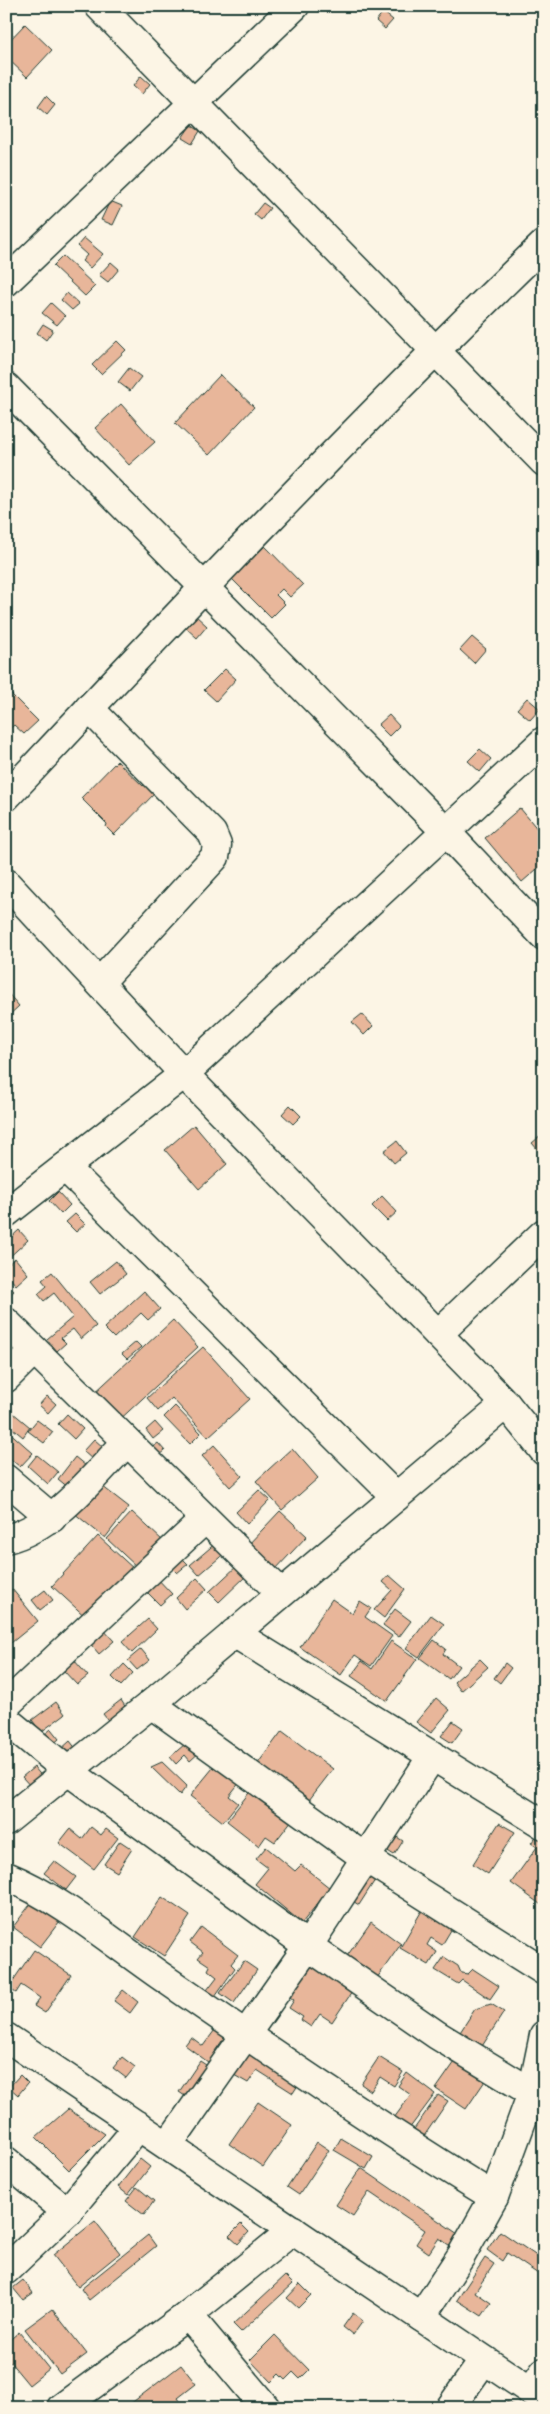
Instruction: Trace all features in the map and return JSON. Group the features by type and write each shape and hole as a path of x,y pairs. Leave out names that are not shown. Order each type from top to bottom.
{"street":[{"path":"99,6 544,462"},
{"path":"6,282 195,103 294,6"},
{"path":"6,797 202,586 435,349 544,244"},
{"path":"6,387 446,832 544,936"},
{"path":"89,708 212,833 217,845 214,857 100,982"},
{"path":"6,1213 184,1074 544,741"},
{"path":"6,883 184,1074 506,1404 544,1451"},
{"path":"65,1167 396,1497"},
{"path":"438,1334 544,1233"},
{"path":"6,1322 281,1594"},
{"path":"6,1378 34,1350"},
{"path":"6,1821 151,1704 506,1404"},
{"path":"6,1539 26,1533 52,1518 127,1442"},
{"path":"6,1479 52,1518"},
{"path":"6,1705 206,1519"},
{"path":"234,1633 544,1825"},
{"path":"151,1704 367,1859 544,1971"},
{"path":"6,1720 68,1771 227,1885 308,1946 437,2035 538,2096"},
{"path":"168,2145 308,1946 367,1859 433,1755"},
{"path":"6,1876 29,1887 83,1922 246,2035 419,2150 494,2197"},
{"path":"421,2317 461,2256 494,2197 538,2096 544,2035"},
{"path":"6,2037 484,2360 539,2388"},
{"path":"6,2270 67,2212 139,2126"},
{"path":"6,2161 67,2212"},
{"path":"61,2408 188,2315 293,2230"},
{"path":"188,2315 266,2408"},
{"path":"450,2408 484,2360"}],"building":[{"path":"383,12 393,20 385,29 376,21"},
{"path":"25,24 52,50 27,77 6,57 6,44"},
{"path":"141,76 150,84 142,94 133,86"},
{"path":"46,96 55,105 47,115 38,107"},
{"path":"191,125 200,131 192,144 182,138"},
{"path":"110,201 122,206 113,225 101,220"},
{"path":"263,203 270,208 261,220 254,214"},
{"path":"84,238 103,254 90,268 82,261 87,255 77,246"},
{"path":"63,256 95,286 85,296 53,266"},
{"path":"111,262 119,269 108,282 99,275"},
{"path":"67,293 79,304 72,310 61,300"},
{"path":"51,303 65,316 57,325 42,313"},
{"path":"43,324 53,330 46,340 37,333"},
{"path":"117,341 126,350 101,374 92,365"},
{"path":"129,368 141,377 130,391 118,382"},
{"path":"220,375 254,407 209,455 175,423"},
{"path":"121,404 155,442 129,465 95,428"},
{"path":"265,546 303,585 290,597 282,589 276,595 285,604 271,618 232,579"},
{"path":"195,615 207,626 197,638 185,627"},
{"path":"472,637 486,649 474,663 460,650"},
{"path":"225,669 236,679 216,701 204,690"},
{"path":"6,689 38,721 24,734 14,725 6,732"},
{"path":"527,698 540,709 530,720 517,709"},
{"path":"389,715 399,726 389,736 378,725"},
{"path":"480,749 491,759 480,772 468,761"},
{"path":"117,761 143,786 149,779 159,789 114,835 106,827 107,824 81,798"},
{"path":"520,808 544,837 544,863 522,882 485,838"},
{"path":"6,991 19,1006 6,1018"},
{"path":"362,1014 373,1026 364,1035 352,1022"},
{"path":"290,1105 301,1116 293,1124 282,1114"},
{"path":"194,1125 227,1164 199,1189 165,1150"},
{"path":"544,1133 544,1157 532,1143"},
{"path":"397,1141 406,1153 394,1163 384,1151"},
{"path":"58,1192 70,1205 61,1214 49,1201"},
{"path":"382,1196 397,1212 387,1221 372,1206"},
{"path":"75,1214 85,1224 76,1232 66,1222"},
{"path":"19,1230 28,1240 6,1260 6,1242"},
{"path":"15,1258 28,1274 16,1285 6,1274 6,1266"},
{"path":"116,1261 126,1274 100,1294 90,1282"},
{"path":"52,1272 96,1326 81,1339 73,1329 61,1338 66,1343 57,1351 47,1339 73,1317 54,1293 44,1301 38,1294 47,1286 42,1280"},
{"path":"6,1283 14,1291 7,1298 6,1297"},
{"path":"144,1291 160,1309 148,1320 141,1313 114,1338 104,1328"},
{"path":"173,1320 198,1347 115,1424 90,1397"},
{"path":"136,1342 141,1347 127,1359 122,1354"},
{"path":"203,1347 250,1399 208,1437 172,1398 158,1411 147,1398"},
{"path":"47,1396 56,1404 48,1413 39,1405"},
{"path":"175,1406 201,1433 190,1444 164,1417"},
{"path":"12,1412 30,1427 23,1437 6,1423"},
{"path":"67,1414 83,1429 74,1439 58,1424"},
{"path":"37,1420 53,1432 44,1443 28,1431"},
{"path":"155,1422 163,1431 153,1439 146,1430"},
{"path":"6,1429 33,1453 20,1467 6,1455"},
{"path":"94,1439 104,1448 93,1460 83,1451"},
{"path":"158,1443 165,1451 155,1459 149,1450"},
{"path":"214,1445 242,1476 230,1487 202,1456"},
{"path":"292,1448 318,1478 282,1510 256,1481"},
{"path":"37,1455 58,1472 48,1484 28,1466"},
{"path":"75,1457 86,1466 69,1488 58,1479"},
{"path":"98,1483 129,1507 105,1538 74,1513"},
{"path":"259,1490 270,1500 247,1524 236,1512"},
{"path":"280,1511 307,1536 274,1571 247,1546"},
{"path":"132,1512 163,1541 138,1568 107,1539"},
{"path":"98,1536 135,1570 89,1620 52,1586"},
{"path":"217,1542 226,1552 199,1575 190,1565"},
{"path":"178,1554 188,1564 177,1573 168,1564"},
{"path":"238,1565 247,1575 219,1602 209,1592"},
{"path":"154,1575 172,1594 160,1605 142,1587"},
{"path":"389,1575 405,1589 384,1618 374,1610 392,1590 383,1582"},
{"path":"197,1578 207,1589 185,1609 176,1598"},
{"path":"12,1589 38,1621 6,1647 6,1593"},
{"path":"45,1590 53,1600 40,1610 32,1600"},
{"path":"332,1599 352,1613 360,1601 371,1608 365,1617 392,1636 371,1666 355,1655 341,1675 300,1647"},
{"path":"395,1609 411,1621 399,1637 383,1625"},
{"path":"431,1615 444,1624 419,1657 406,1648"},
{"path":"148,1619 157,1629 132,1653 122,1642"},
{"path":"102,1628 114,1641 99,1654 88,1641"},
{"path":"434,1640 446,1649 443,1654 459,1666 449,1679 420,1658"},
{"path":"391,1641 417,1659 387,1701 351,1676 362,1661 372,1669"},
{"path":"141,1649 150,1660 137,1670 128,1660"},
{"path":"480,1659 488,1667 461,1691 454,1682"},
{"path":"74,1660 88,1676 77,1685 63,1670"},
{"path":"505,1663 511,1668 500,1683 494,1678"},
{"path":"124,1664 133,1673 121,1686 112,1677"},
{"path":"436,1698 450,1710 431,1733 416,1722"},
{"path":"121,1700 128,1711 111,1724 103,1714"},
{"path":"56,1702 65,1714 41,1732 32,1720"},
{"path":"453,1721 463,1728 452,1743 441,1736"},
{"path":"51,1729 59,1739 52,1745 44,1735"},
{"path":"282,1731 333,1769 306,1804 256,1766"},
{"path":"192,1738 202,1750 190,1761 185,1755 176,1764 170,1757"},
{"path":"70,1741 77,1750 67,1758 60,1750"},
{"path":"162,1762 187,1786 180,1795 151,1767"},
{"path":"217,1763 240,1782 229,1796 238,1803 223,1822 190,1796"},
{"path":"34,1767 44,1779 33,1789 22,1777"},
{"path":"252,1789 292,1820 275,1842 266,1836 259,1846 227,1821"},
{"path":"499,1823 515,1832 488,1874 473,1864"},
{"path":"91,1827 101,1835 106,1829 118,1838 94,1869 59,1843 70,1829 82,1839"},
{"path":"392,1834 403,1841 394,1855 383,1848"},
{"path":"538,1834 544,1839 544,1907 511,1883 537,1847 531,1843"},
{"path":"120,1841 132,1849 117,1872 104,1864"},
{"path":"266,1847 295,1871 301,1865 330,1888 302,1923 255,1884 268,1868 256,1859"},
{"path":"54,1861 76,1877 66,1890 44,1873"},
{"path":"369,1872 377,1877 359,1905 351,1900"},
{"path":"36,1897 63,1917 40,1947 13,1927"},
{"path":"162,1897 190,1916 164,1956 135,1937"},
{"path":"424,1907 454,1925 442,1945 431,1938 427,1945 437,1952 429,1965 400,1948"},
{"path":"371,1922 401,1944 377,1978 347,1956"},
{"path":"201,1927 238,1955 231,1964 235,1968 215,1996 207,1990 217,1977 208,1970 210,1966 198,1958 203,1952 190,1942"},
{"path":"34,1950 71,1975 45,2013 34,2006 40,1998 21,1985 16,1993 8,1988"},
{"path":"313,1957 356,1986 332,2022 320,2014 311,2027 301,2020 303,2017 289,2008 294,2000 287,1995"},
{"path":"444,1957 458,1966 461,1973 468,1974 473,1969 499,1986 490,1999 462,1980 458,1984 435,1970"},
{"path":"244,1961 257,1970 234,2003 220,1993"},
{"path":"123,1990 138,2002 130,2013 114,2001"},
{"path":"491,2004 504,2012 477,2054 455,2040 475,2009"},
{"path":"220,2023 238,2036 230,2047 222,2041 215,2051 220,2055 212,2065 185,2045 191,2037 203,2046"},
{"path":"253,2046 302,2079 293,2093 257,2070 248,2083 234,2075"},
{"path":"122,2057 135,2067 126,2078 113,2068"},
{"path":"379,2057 403,2072 394,2086 380,2077 371,2091 361,2084"},
{"path":"457,2059 487,2078 466,2109 436,2089"},
{"path":"200,2061 212,2069 191,2100 179,2092"},
{"path":"407,2073 435,2094 409,2129 394,2118 411,2095 398,2086"},
{"path":"20,2075 28,2083 18,2095 9,2087"},
{"path":"438,2095 448,2101 422,2139 412,2132"},
{"path":"258,2102 292,2125 263,2167 229,2144"},
{"path":"68,2109 105,2134 69,2170 36,2137"},
{"path":"341,2138 373,2157 366,2169 334,2150"},
{"path":"317,2142 329,2150 299,2195 287,2187"},
{"path":"140,2159 150,2167 128,2195 118,2187"},
{"path":"361,2168 461,2236 453,2248 439,2238 429,2253 416,2244 425,2230 369,2192 353,2216 336,2205"},
{"path":"137,2187 154,2201 144,2215 126,2201"},
{"path":"95,2221 120,2253 78,2287 53,2255"},
{"path":"241,2224 249,2232 238,2244 229,2236"},
{"path":"500,2231 544,2261 544,2278 507,2253 502,2261 487,2250"},
{"path":"148,2235 156,2246 89,2300 81,2289"},
{"path":"485,2258 494,2264 475,2292 491,2303 482,2316 457,2300"},
{"path":"285,2276 293,2284 241,2332 233,2324"},
{"path":"23,2280 33,2293 23,2300 13,2288"},
{"path":"300,2284 311,2295 298,2308 287,2298"},
{"path":"52,2309 87,2354 60,2374 25,2329"},
{"path":"353,2313 363,2321 353,2335 343,2327"},
{"path":"19,2332 49,2369 29,2385 10,2362 6,2365 6,2343"},
{"path":"275,2335 309,2370 300,2379 293,2372 285,2380 279,2374 271,2382 250,2360"},
{"path":"181,2365 196,2384 178,2398 185,2408 125,2408"},
{"path":"507,2402 518,2408 503,2408"}]}
